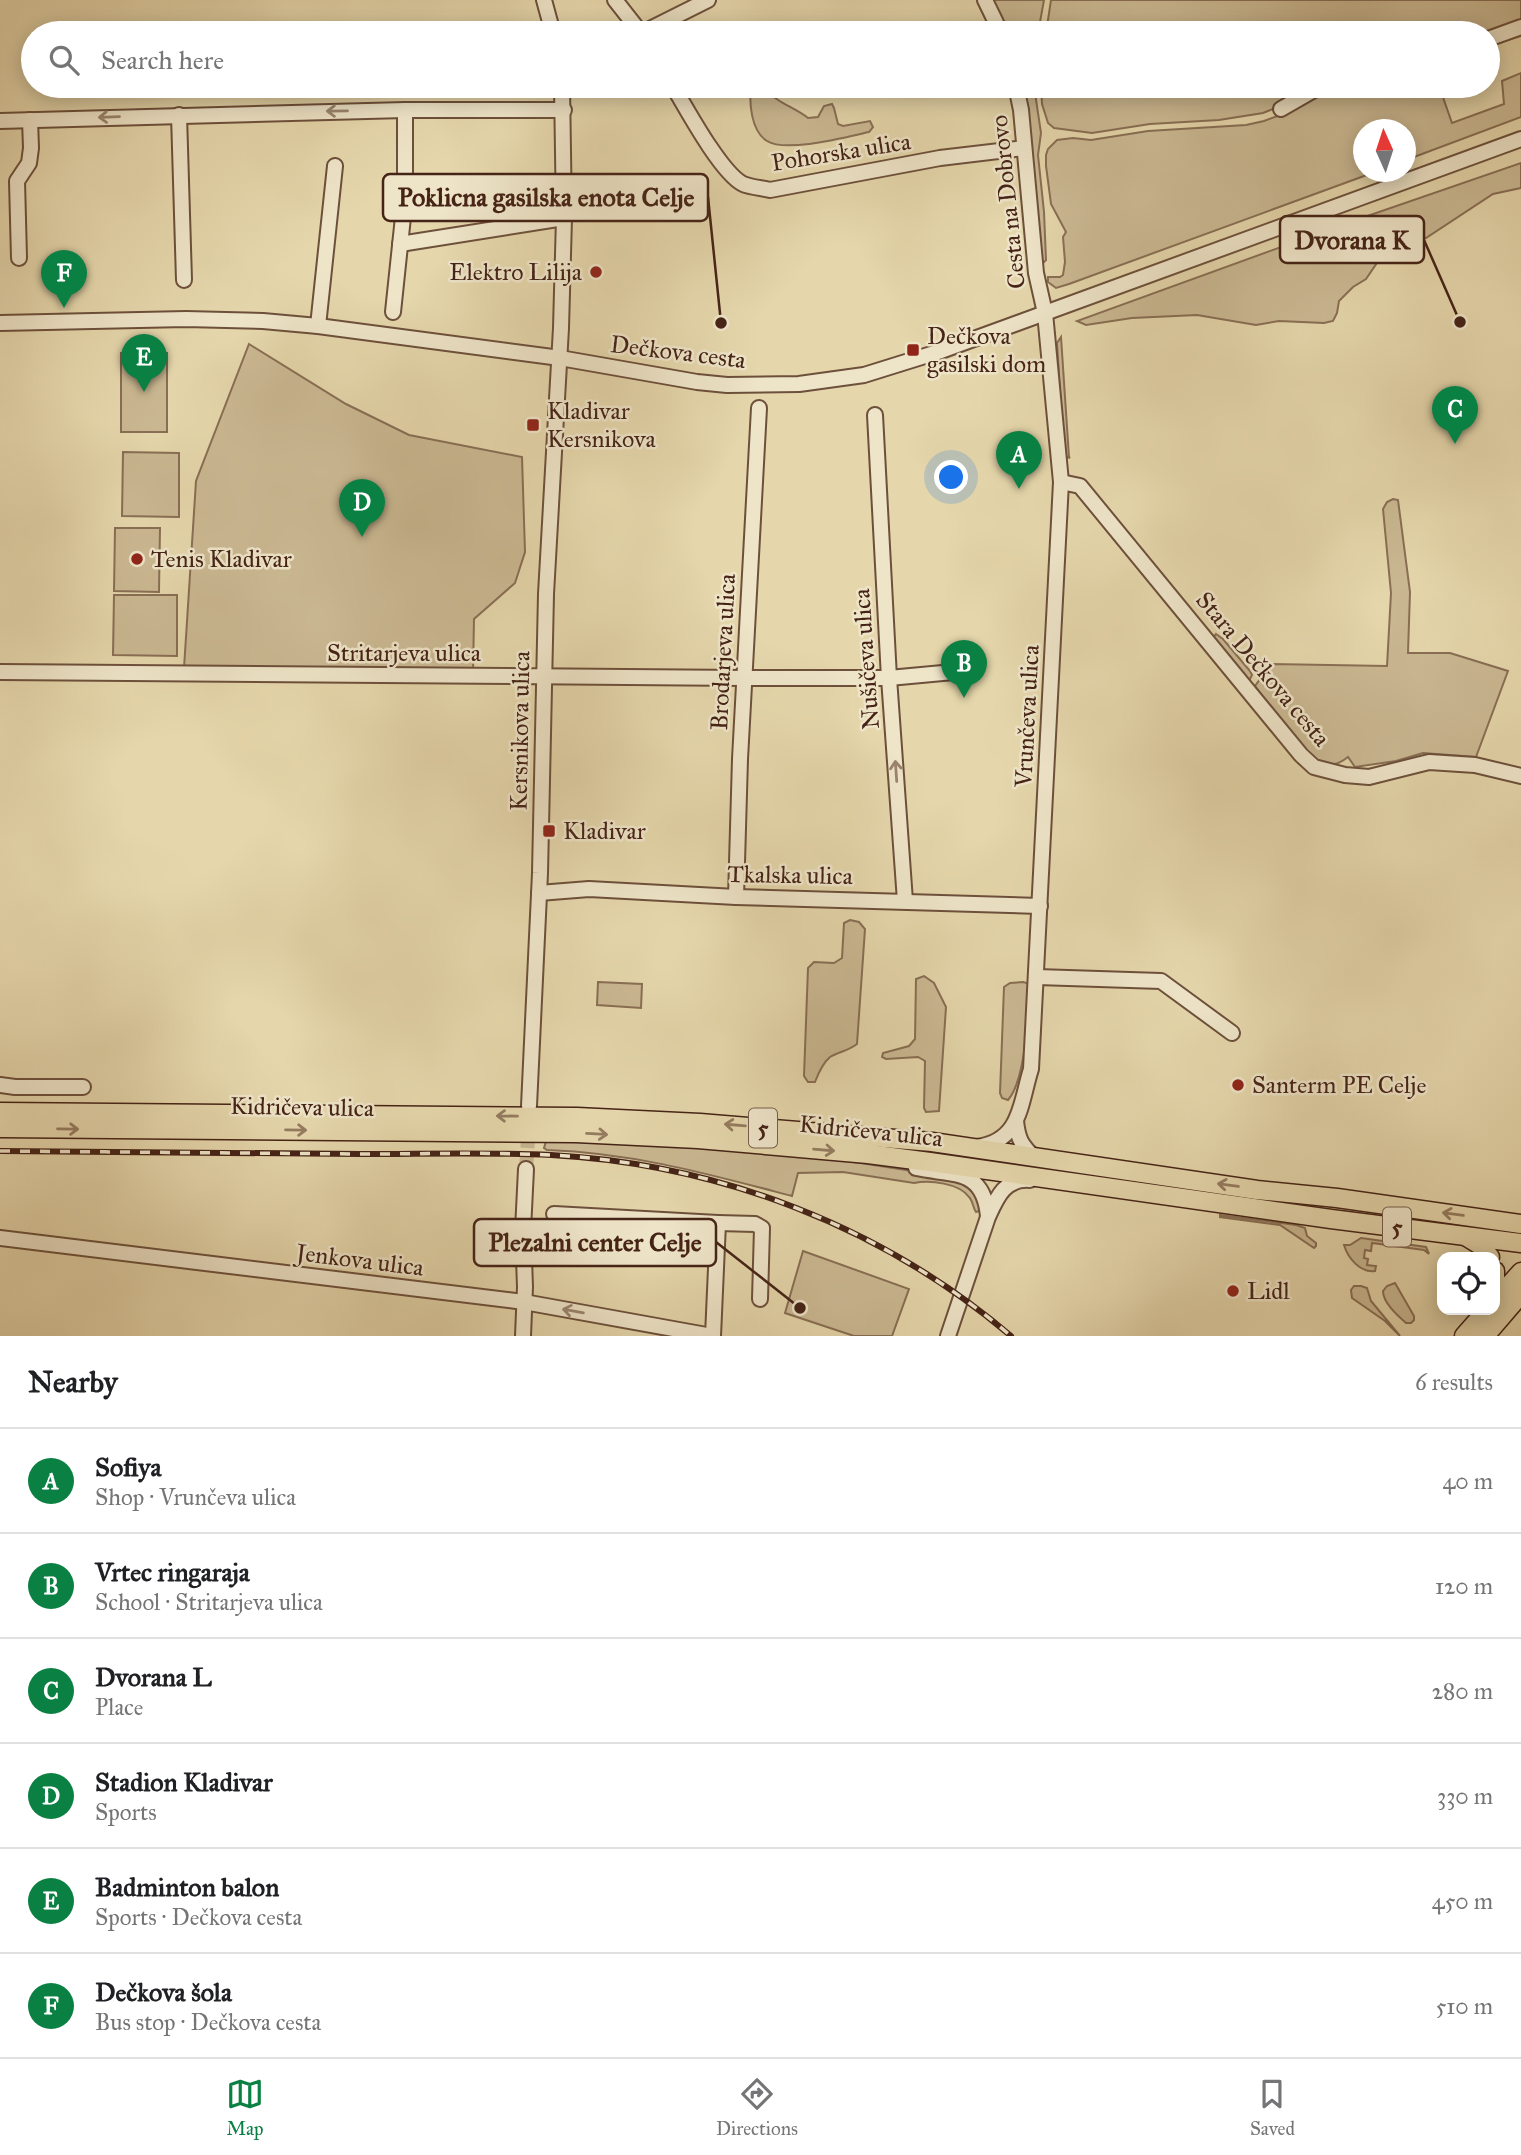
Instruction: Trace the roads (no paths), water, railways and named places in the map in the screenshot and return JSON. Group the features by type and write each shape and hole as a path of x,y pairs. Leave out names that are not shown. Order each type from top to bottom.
{"main road":[{"name":"Kidričeva ulica","path":"0,1112 577,1117 700,1123 854,1135 961,1147 1257,1190 1521,1223"},
{"name":"Kidričeva ulica","path":"0,1128 576,1133 698,1139 868,1154 1521,1243"},
{"path":"1464,1235 1486,1252"},
{"path":"1485,1336 1511,1301 1521,1272"},
{"path":"1464,1336 1483,1315"}],"street":[{"path":"615,0 632,21"},
{"path":"665,21 708,0"},
{"path":"985,0 995,21"},
{"path":"543,3 549,21"},
{"path":"1500,35 1521,27"},
{"name":"Kersnikova ulica","path":"530,1106 539,893 546,594 560,358 564,218 563,98"},
{"name":"Pohorska ulica","path":"680,98 710,148 729,171 743,184 769,190 940,158 1024,148"},
{"name":"Cesta na Dobrovo","path":"1018,98 1036,273 1045,313"},
{"path":"1281,109 1300,98"},
{"path":"393,313 405,198 405,110"},
{"path":"0,121 405,110 564,110"},
{"path":"179,116 184,280"},
{"path":"19,258 16,186 29,163 30,120"},
{"name":"Dečkova cesta","path":"0,323 186,319 263,321 560,358 707,383 799,384 864,375 941,351 1521,139"},
{"path":"318,326 335,166"},
{"path":"400,244 564,218"},
{"name":"Vrunčeva ulica","path":"1016,1121 1031,1069 1061,482 1045,313"},
{"name":"Brodarjeva ulica","path":"736,898 744,678 759,408"},
{"name":"Nušičeva ulica","path":"875,415 905,901"},
{"name":"Stara Dečkova cesta","path":"1061,482 1080,486 1301,755 1314,767 1369,777 1429,762 1475,765 1521,776"},
{"name":"Stritarjeva ulica","path":"0,671 543,678 890,678 975,670"},
{"name":"Tkalska ulica","path":"539,893 589,889 736,898 1040,906"},
{"path":"1037,977 1161,981 1232,1033"},
{"path":"0,1085 83,1087"},
{"path":"961,1147 994,1143 1008,1134 1016,1121"},
{"path":"1016,1121 1018,1138 1035,1158"},
{"path":"868,1154 891,1163 972,1180 984,1194 988,1217"},
{"path":"523,1336 526,1168"},
{"path":"948,1336 988,1217 1000,1192 1022,1179 1078,1183"},
{"path":"554,1214 755,1224 762,1228 760,1299"},
{"path":"713,1336 718,1223"},
{"name":"Jenkova ulica","path":"0,1238 524,1303 713,1336"}],"tunnel":[{"path":"526,1169 529,1125"}],"railway":[{"path":"0,1151 527,1154 614,1161 676,1172 737,1187 854,1233 909,1263 961,1297 1011,1336"}],"place":[{"name":"Elektro Lilija","path":"596,272"},
{"name":"Dečkova šola","path":"64,308"},
{"name":"Dvorana K","path":"1460,322"},
{"name":"Poklicna gasilska enota Celje","path":"721,323"},
{"name":"Dečkova gasilski dom","path":"913,350"},
{"name":"Badminton balon","path":"144,392"},
{"name":"Kladivar Kersnikova","path":"533,425"},
{"name":"Dvorana L","path":"1455,444"},
{"name":"Sofiya","path":"1019,489"},
{"name":"Stadion Kladivar","path":"362,537"},
{"name":"Tenis Kladivar","path":"137,559"},
{"name":"Vrtec ringaraja","path":"964,698"},
{"name":"Kladivar","path":"549,831"},
{"name":"Santerm PE Celje","path":"1238,1085"},
{"name":"Lidl","path":"1233,1291"},
{"name":"Plezalni center Celje","path":"800,1308"}]}
